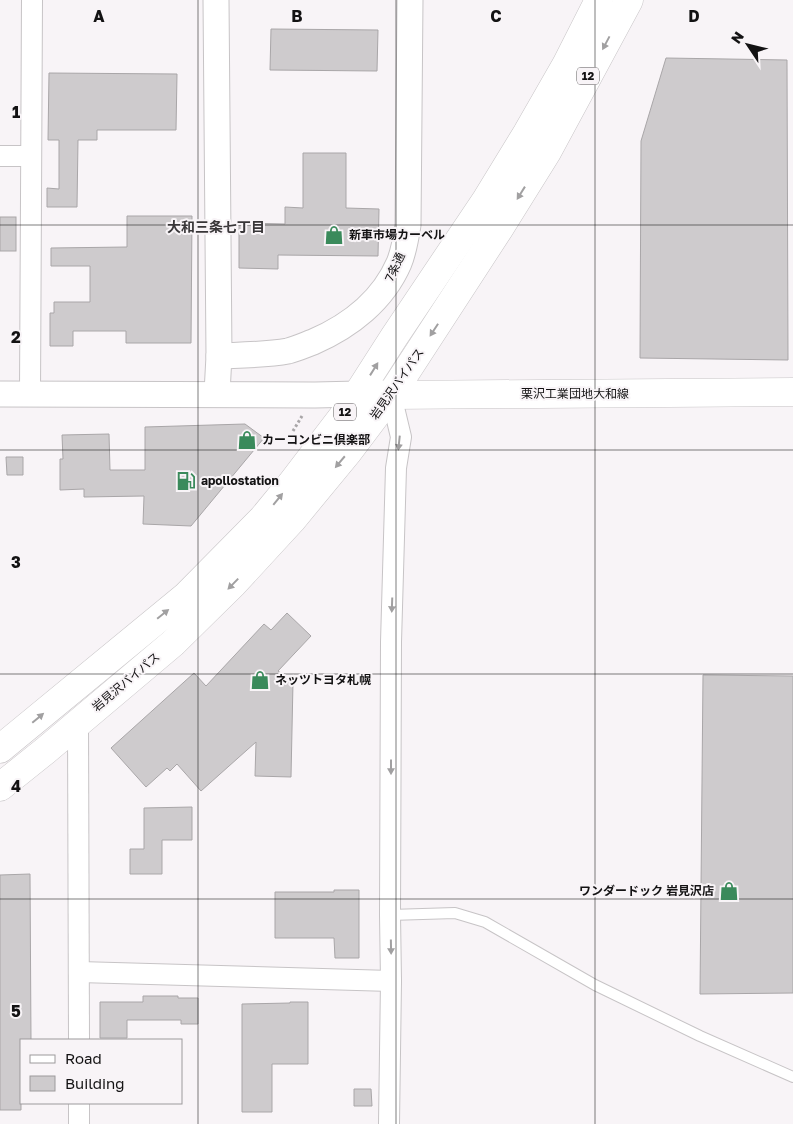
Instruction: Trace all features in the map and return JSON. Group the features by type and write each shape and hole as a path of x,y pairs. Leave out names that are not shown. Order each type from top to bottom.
{"main road":[{"name":"12","path":"0,749 186,596 262,518 322,443 346,412 394,336 486,200 566,65 598,0"},
{"name":"岩見沢バイパス","path":"0,787 173,643 233,584 292,520 348,452 391,395 547,152 629,0"},
{"name":"栗沢工業団地大和線","path":"358,394 793,392"}],"street":[{"path":"30,394 32,0"},
{"path":"216,0 218,394"},
{"name":"7条通","path":"219,356 288,351 335,332 359,314 380,294 390,280 399,262 408,226 410,0"},
{"path":"0,156 31,156"},
{"path":"0,394 358,394"},
{"path":"389,1124 392,981 390,915 391,642 396,468 401,437 391,395"},
{"path":"78,723 79,1039"},
{"path":"79,972 392,981"},
{"path":"79,1104 79,1124"}],"lane":[{"path":"390,915 455,913 485,922 594,985 700,1036 793,1077"}],"building":[{"path":"271,29 378,30 377,71 270,70"},
{"path":"666,58 787,60 788,360 640,358 641,141"},
{"path":"49,73 177,74 176,130 97,130 97,140 78,140 77,207 47,207 47,188 59,189 59,140 48,140"},
{"path":"303,153 346,153 346,208 379,209 378,256 278,255 278,269 239,268 239,223 285,224 285,207 303,208"},
{"path":"127,216 192,216 191,343 126,343 126,331 73,331 73,346 50,346 50,313 54,313 54,302 90,302 90,266 51,266 51,248 127,247"},
{"path":"0,217 16,217 16,251 0,251"},
{"name":"apollostation","path":"245,424 264,438 191,526 143,524 144,496 84,497 84,489 60,490 60,459 63,459 62,435 109,434 110,470 145,470 145,427"},
{"path":"6,457 23,457 23,475 7,475"},
{"path":"287,613 311,636 278,671 293,682 291,777 255,776 256,742 201,791 177,764 170,771 167,768 146,787 111,748 194,673 206,686 264,624 271,630"},
{"path":"703,675 793,676 793,993 700,994"},
{"path":"192,807 192,840 162,840 162,874 130,874 130,849 144,849 144,808"},
{"path":"30,874 31,1039 20,1039 21,1110 0,1110 0,875"},
{"path":"334,890 359,890 359,958 335,958 334,938 275,938 275,892 334,892"},
{"path":"143,996 198,998 198,1024 181,1024 181,1020 127,1020 127,1038 100,1038 100,1002 143,1002"},
{"path":"308,1002 308,1064 272,1064 272,1112 242,1112 242,1004"},
{"path":"354,1089 371,1089 372,1106 354,1106"}],"place":[{"name":"新車市場カーベル","path":"334,235"},
{"name":"カーコンビニ倶楽部","path":"247,440"},
{"name":"apollostation","path":"186,481"},
{"name":"ネッツトヨタ札幌","path":"260,680"},
{"name":"ワンダードック 岩見沢店","path":"729,891"}],"district":[{"name":"大和三条七丁目","path":"216,227"}]}
